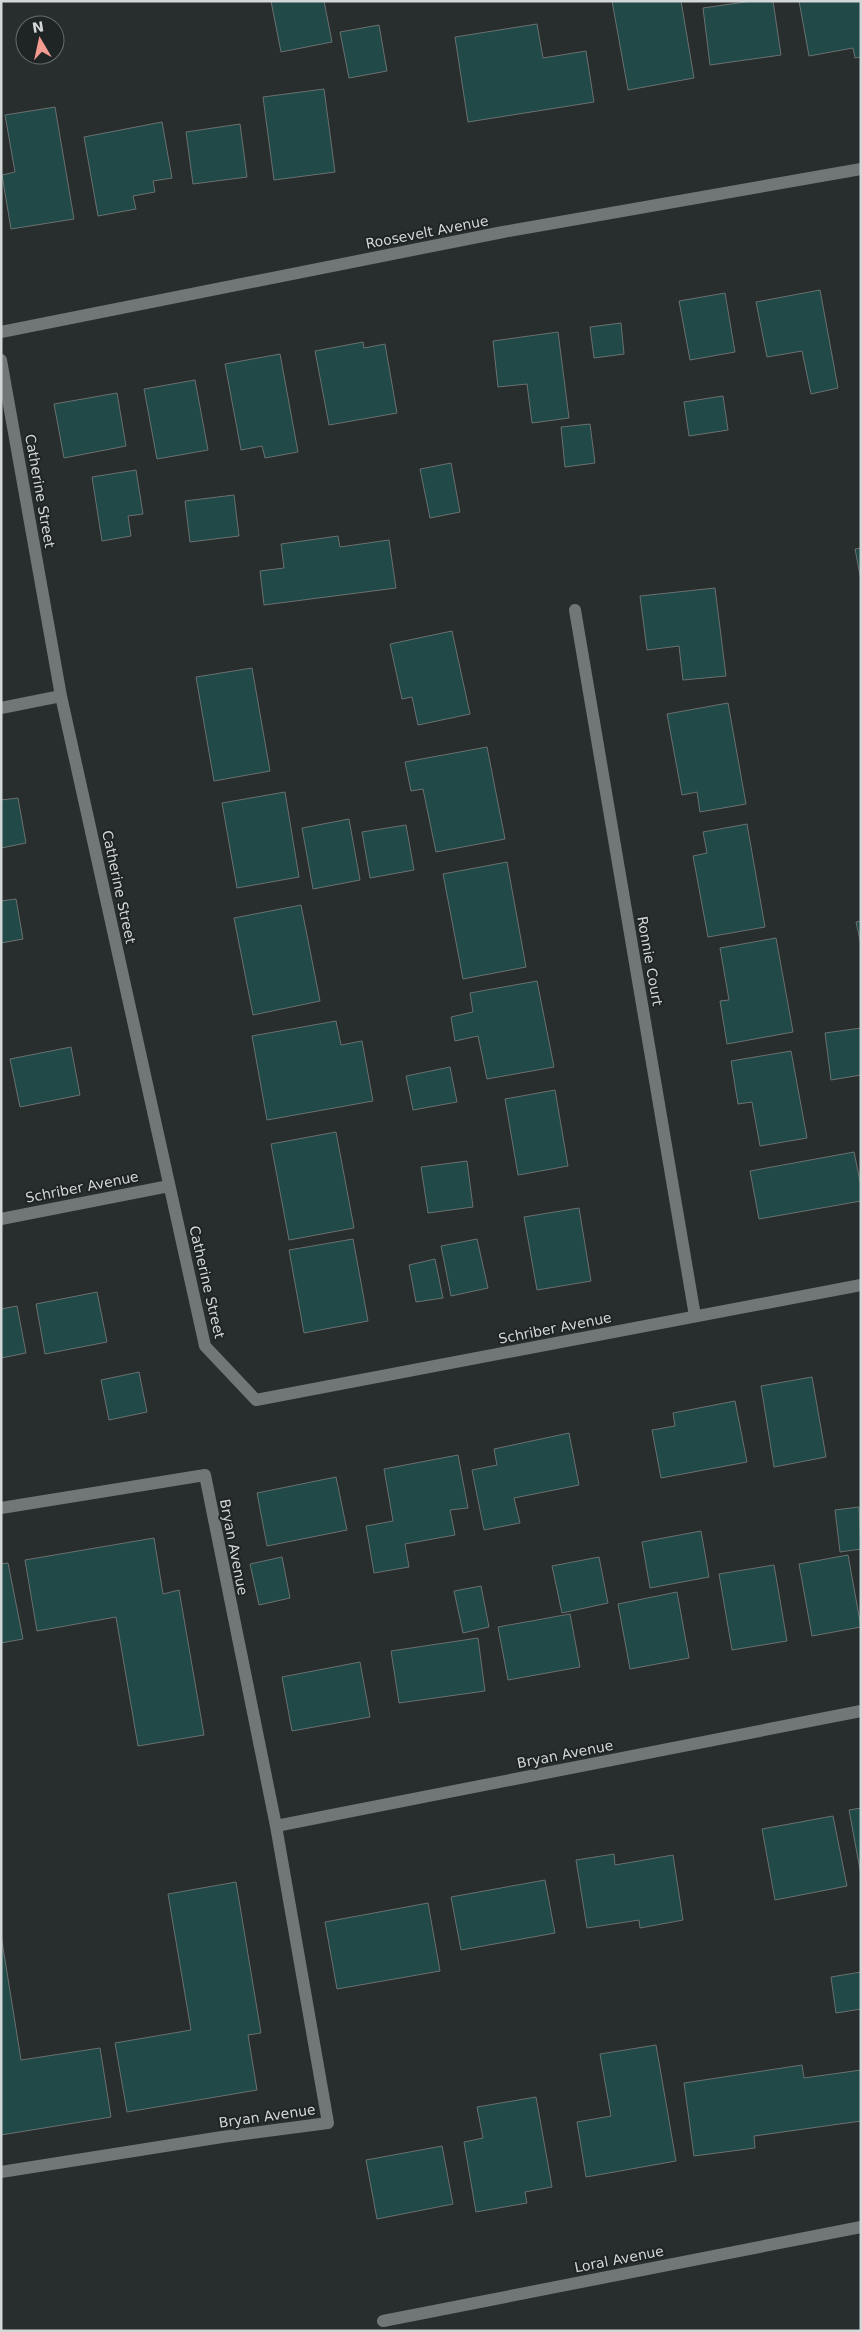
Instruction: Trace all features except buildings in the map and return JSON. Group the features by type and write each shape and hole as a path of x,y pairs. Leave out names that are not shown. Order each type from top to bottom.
{"street":[{"name":"Roosevelt Avenue","path":"1,332 503,232 861,169"},
{"name":"Catherine Street","path":"1,360 61,696 205,1346 256,1400"},
{"name":"Ronnie Court","path":"575,610 695,1316"},
{"path":"1,708 61,696"},
{"name":"Schriber Avenue","path":"1,1219 169,1186"},
{"name":"Schriber Avenue","path":"256,1400 861,1285"},
{"name":"Bryan Avenue","path":"1,1508 205,1475 276,1826 328,2123 222,2137 1,2172"},
{"name":"Bryan Avenue","path":"276,1826 861,1711"},
{"name":"Loral Avenue","path":"383,2320 861,2227"}]}
